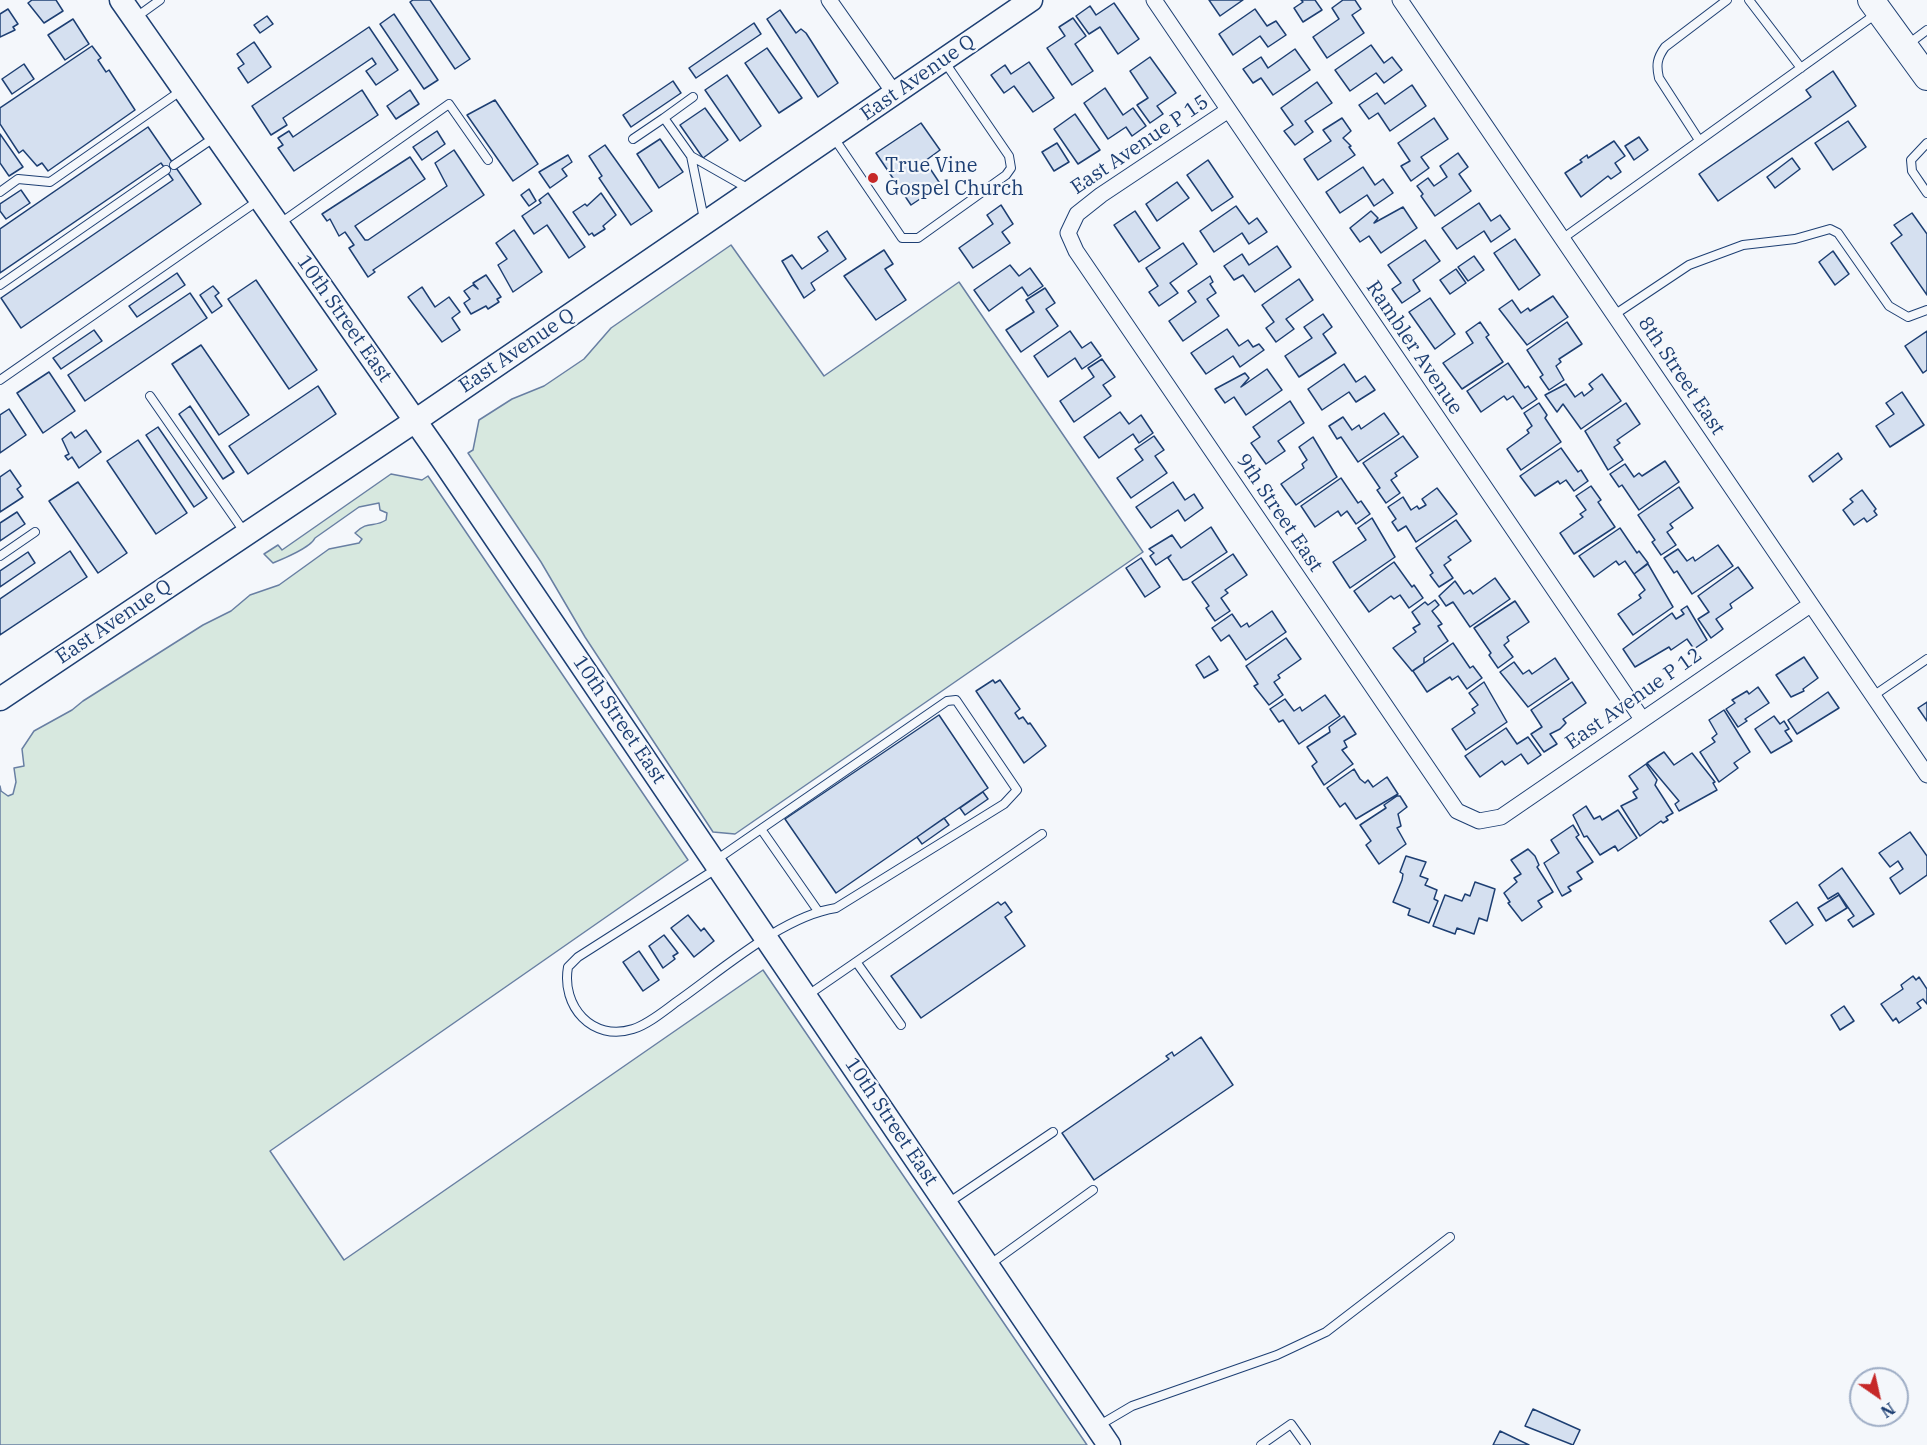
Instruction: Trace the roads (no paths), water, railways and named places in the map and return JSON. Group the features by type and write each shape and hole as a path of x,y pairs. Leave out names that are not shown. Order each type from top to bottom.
{"main road":[{"name":"10th Street East","path":"121,0 415,421 807,996 1103,1436"},
{"name":"East Avenue Q","path":"0,699 415,421 1031,0"},
{"path":"1875,6 1927,77"}],"street":[{"path":"829,0 895,94"},
{"name":"Rambler Avenue","path":"1154,0 1227,111 1642,719"},
{"name":"8th Street East","path":"1400,0 1927,775"},
{"name":"East Avenue P 15","path":"1077,214 1227,111"},
{"name":"9th Street East","path":"1077,214 1068,233 1076,251 1456,811 1479,821"},
{"name":"East Avenue P 12","path":"1479,821 1501,817 1810,604"}],"lane":[{"path":"134,19 160,0"},
{"path":"1699,141 1659,78 1656,67 1658,57 1665,47 1727,0"},
{"path":"1749,0 1801,68"},
{"path":"1562,239 1801,68 1875,6"},
{"path":"1906,46 1927,30"},
{"path":"833,137 902,238 918,238 1006,175 1011,168 1009,156 944,60"},
{"path":"1,189 18,179 50,182 183,89"},
{"path":"633,139 693,97"},
{"path":"278,225 448,104 488,160"},
{"path":"664,118 691,156 705,224"},
{"path":"174,165 216,136"},
{"path":"1927,143 1911,160 1912,171 1927,193"},
{"path":"691,156 753,191"},
{"path":"0,285 166,170"},
{"path":"0,380 260,200"},
{"path":"1614,315 1689,265 1743,245 1795,239 1830,229 1838,233 1889,306 1908,317 1927,310"},
{"path":"150,396 246,534"},
{"path":"0,556 35,532"},
{"path":"1874,696 1927,659"},
{"path":"956,700 1017,790 1004,804 836,908 818,911 768,939 634,1029 610,1034 591,1025 576,1011 566,977 568,967 578,957 717,864 761,829 947,701 956,700"},
{"path":"761,829 818,911"},
{"path":"807,996 1042,834"},
{"path":"857,963 901,1025"},
{"path":"946,1204 1053,1132"},
{"path":"988,1266 1093,1190"},
{"path":"1103,1436 1132,1406 1277,1355 1326,1332 1450,1237"},
{"path":"1261,1445 1291,1424 1306,1445"}],"place":[{"name":"True Vine Gospel Church","path":"873,178"}]}
